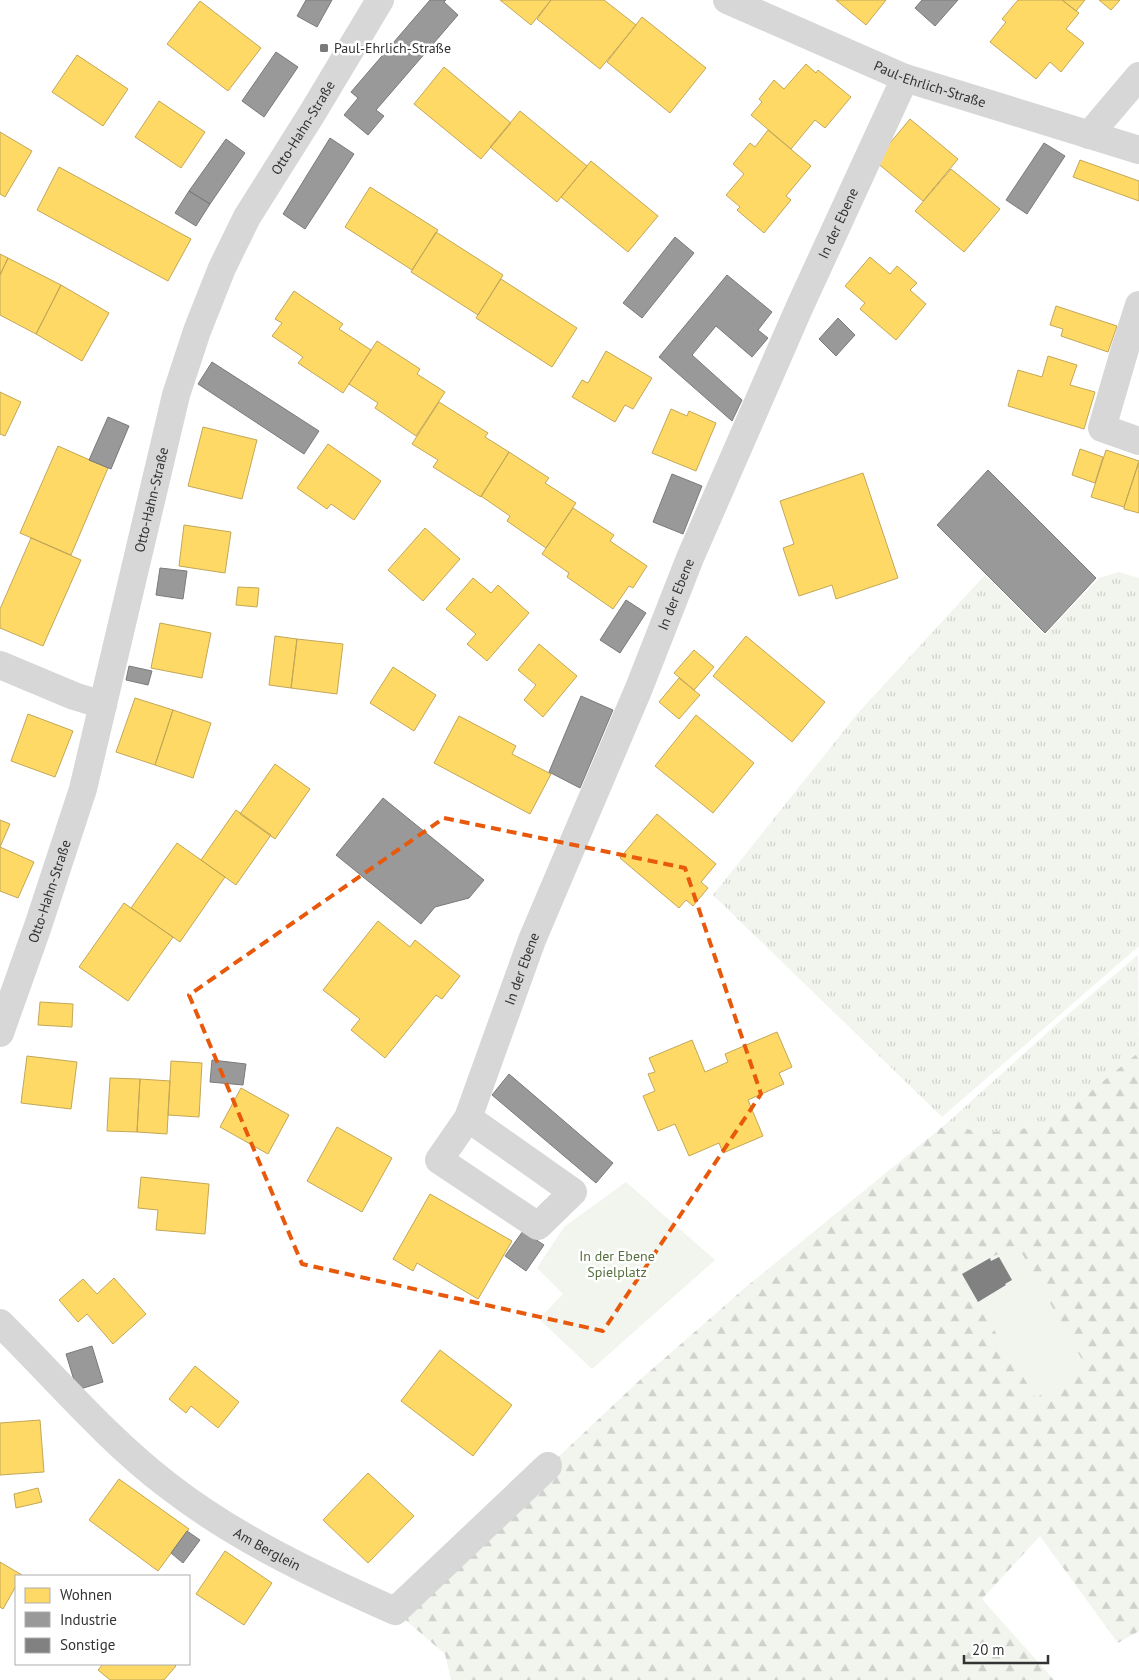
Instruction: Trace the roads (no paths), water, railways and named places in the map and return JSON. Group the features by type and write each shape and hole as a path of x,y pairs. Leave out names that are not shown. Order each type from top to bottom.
{"street":[{"name":"Otto-Hahn-Straße","path":"0,1033 84,789 102,705 176,395 197,331 222,268 247,218 380,0"},
{"name":"Paul-Ehrlich-Straße","path":"727,0 905,78 1139,150"},
{"path":"1089,135 1139,76"},
{"name":"In der Ebene","path":"468,1118 573,1192 538,1226 439,1160 468,1118 532,940 639,688 690,558 800,306 905,78"},
{"path":"1139,306 1132,351 1102,428 1139,441"},
{"path":"0,666 74,696 102,705"},
{"name":"Am Berglein","path":"0,1323 93,1419 166,1484 219,1522 273,1553 395,1611 548,1466"}],"place":[{"name":"Paul-Ehrlich-Straße","path":"324,48"}],"park label":[{"name":"In der Ebene Spielplatz","path":"617,1264"}]}
